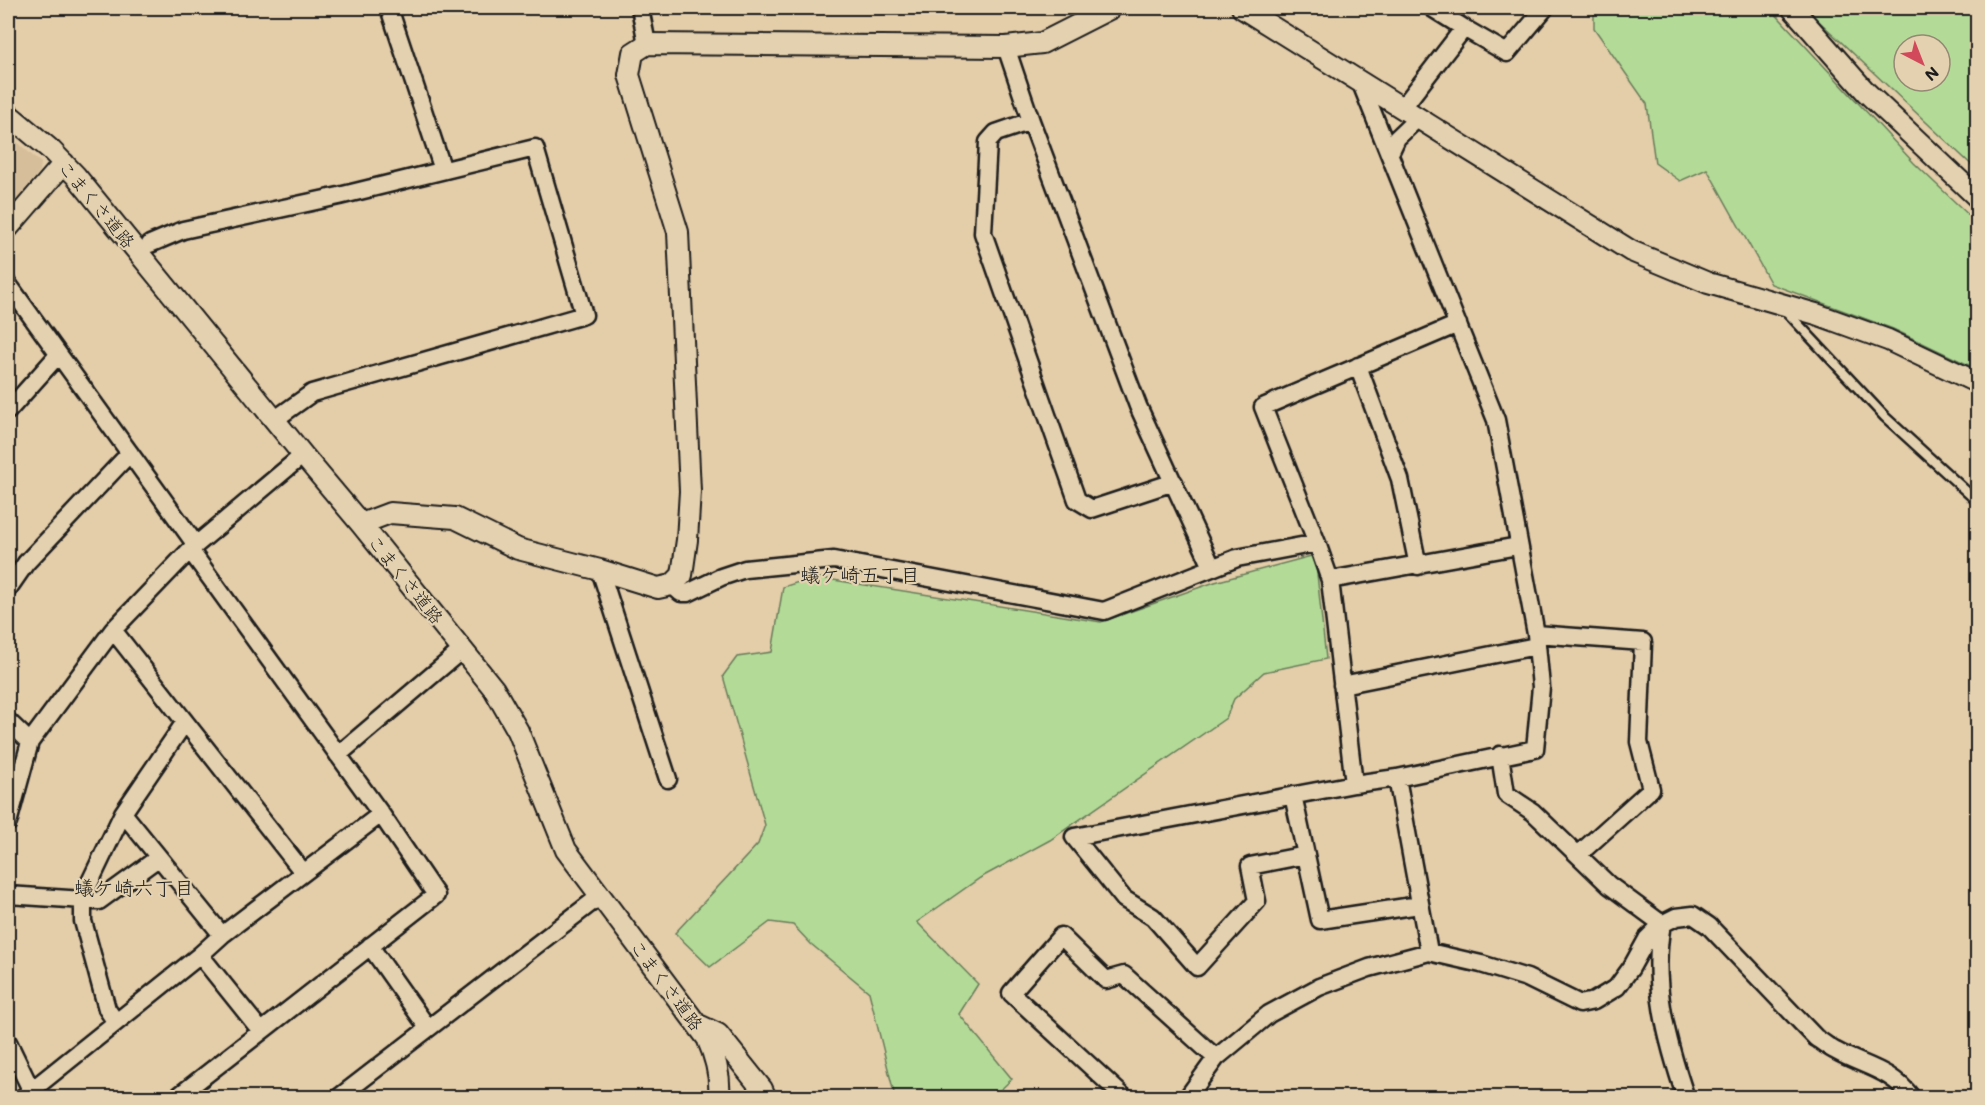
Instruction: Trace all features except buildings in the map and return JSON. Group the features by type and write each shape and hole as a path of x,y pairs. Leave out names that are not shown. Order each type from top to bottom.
{"street":[{"path":"389,8 442,170"},
{"path":"640,8 647,44"},
{"path":"361,524 390,513 455,518 518,549 658,588 672,585 682,575 690,491 678,232 629,75 633,53 647,44 1006,47 1042,43 1111,8"},
{"path":"1242,8 1631,251 1708,283 1816,314 1888,340 1977,383"},
{"path":"1432,8 1507,53 1545,8"},
{"path":"1792,8 1866,92 1977,198"},
{"path":"1390,153 1411,112 1464,28"},
{"path":"1006,47 1031,121 1138,406 1212,567"},
{"path":"1306,855 1250,866 1257,901 1197,967 1153,917 1124,899 1074,837 1354,783 1397,778 1535,748 1541,687 1536,640 1496,420 1360,81"},
{"name":"こまくさ道路","path":"8,114 64,163 494,689 518,731 566,850 699,1025 714,1053 720,1088 719,1098"},
{"path":"1031,121 996,133 988,142 983,233 1077,500 1092,509 1174,482"},
{"path":"150,244 183,230 339,196 534,148 584,315 312,393 274,420"},
{"path":"8,228 64,163"},
{"path":"8,284 130,453 436,895 176,1098"},
{"path":"1354,783 1330,580 1263,407 1458,324"},
{"path":"8,411 58,355"},
{"path":"1358,366 1400,479 1418,566"},
{"path":"8,589 26,563 130,453"},
{"path":"8,823 30,742 113,630 193,547 303,455"},
{"path":"672,585 681,594 688,593 721,577 745,569 834,560 1104,612 1237,558 1317,543"},
{"path":"1330,580 1418,566 1518,546"},
{"path":"600,570 668,779"},
{"path":"113,630 303,872"},
{"path":"1342,685 1536,640 1643,642 1639,742 1651,789 1579,854"},
{"path":"338,755 463,649"},
{"path":"8,721 30,742"},
{"path":"115,1022 107,1009 83,921 83,901 123,813 185,722"},
{"path":"1500,755 1506,794 1533,812 1609,885 1662,924"},
{"path":"1397,778 1429,952"},
{"path":"1293,795 1320,920 1419,905"},
{"path":"123,813 222,935"},
{"path":"8,1042 29,1095 222,935 381,814"},
{"path":"8,895 99,902 158,858"},
{"path":"338,1098 600,896"},
{"path":"1187,1098 1216,1058 1269,1014 1320,987 1369,968 1429,952 1527,978 1580,1004 1594,1001 1617,987 1631,968 1647,939 1662,924 1676,916 1693,915 1709,926 1816,1038 1835,1051 1881,1070 1903,1085 1912,1098"},
{"path":"1662,924 1659,944 1659,977 1663,1014 1673,1061 1686,1098"},
{"path":"1125,1098 1011,993 1061,936 1107,980 1124,975 1216,1058"},
{"path":"370,946 428,1028"},
{"path":"200,955 261,1031"},
{"path":"699,1025 718,1034 762,1089 766,1098"}],"lane":[{"path":"1779,304 1885,417 1977,501"}],"shaded area":[{"path":"8,134 41,163 40,171 8,210"}],"green space":[{"path":"1594,8 1770,8 1914,163 1977,223 1977,369 1893,329 1771,284 1707,169 1680,181 1655,163 1647,104 1594,28"},
{"path":"1805,8 1977,8 1977,170 1895,93 1952,93 1952,33 1892,33 1892,90"},
{"path":"1315,555 1326,659 1264,672 1234,699 1226,718 1050,840 980,878 917,922 978,984 959,1014 1012,1079 993,1097 895,1097 869,992 811,944 793,925 770,922 710,967 675,933 758,844 765,825 723,676 737,657 772,652 783,587 814,577 1101,622 1215,582"}],"district":[{"name":"蟻ケ崎五丁目","path":"860,574"},
{"name":"蟻ケ崎六丁目","path":"134,887"}]}
